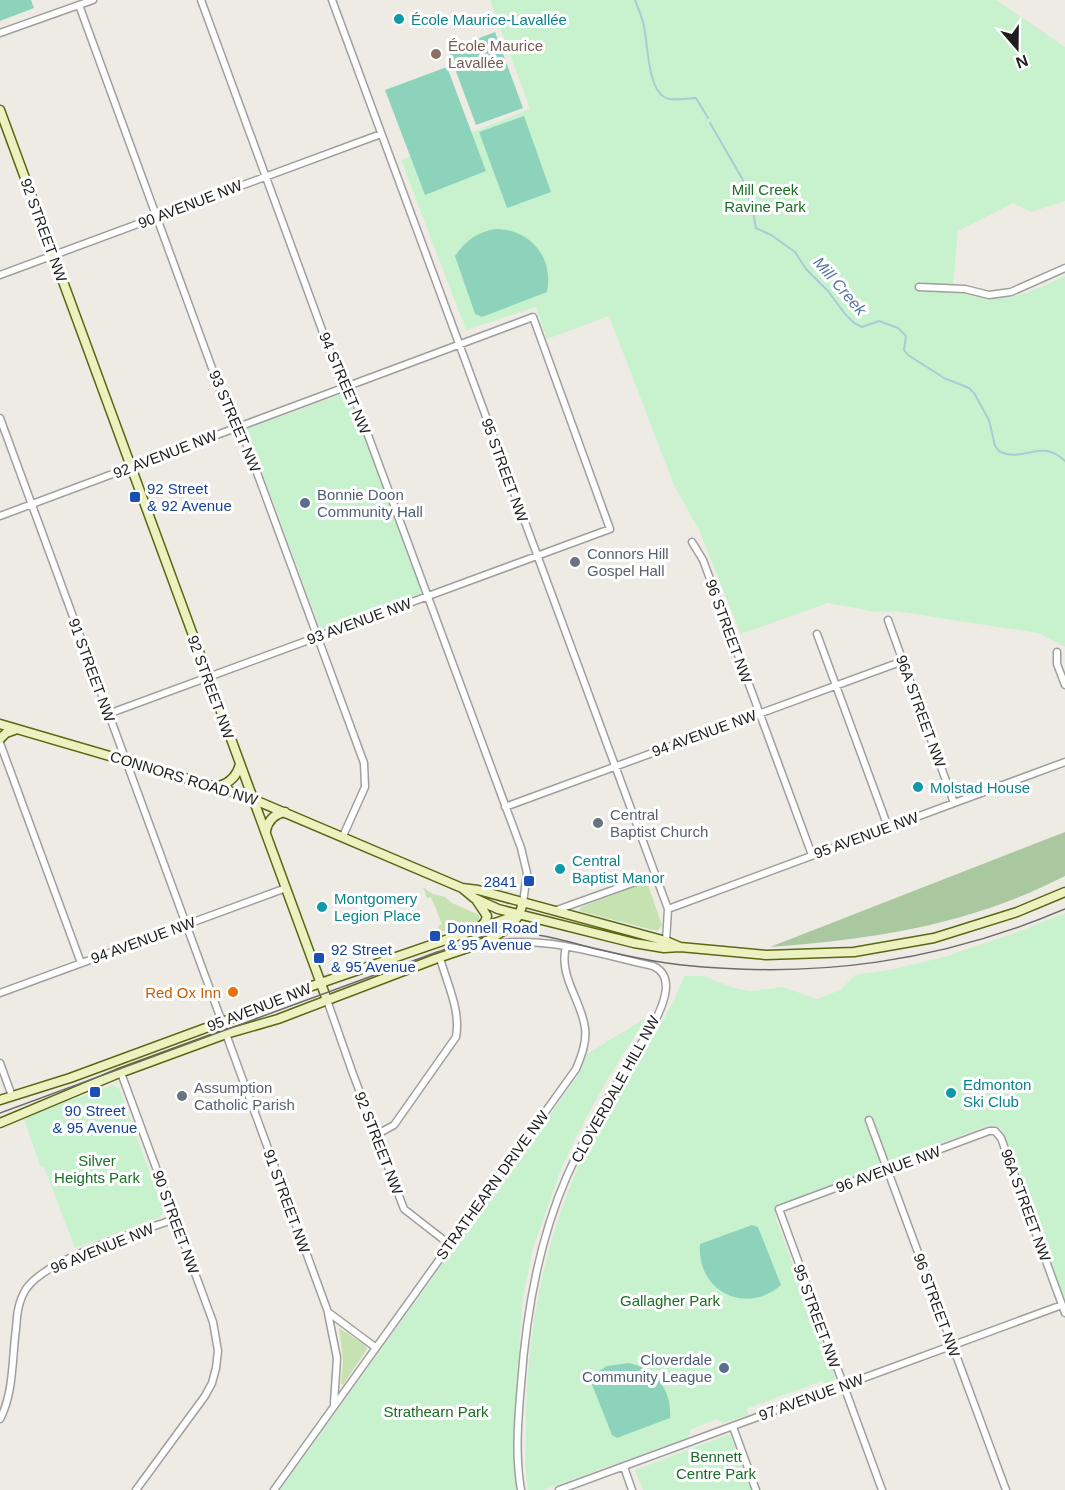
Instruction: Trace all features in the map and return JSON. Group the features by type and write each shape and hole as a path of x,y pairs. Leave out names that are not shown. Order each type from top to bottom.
{"street":[{"path":"0,33 93,0"},
{"name":"94 STREET NW","path":"201,0 340,379 352,392 525,862 524,903"},
{"name":"95 STREET NW","path":"332,0 656,875 668,909 666,941"},
{"name":"93 STREET NW","path":"79,5 231,420 242,432 366,769 363,793 343,836"},
{"name":"92 STREET NW","path":"0,110 404,1209 449,1244"},
{"name":"90 AVENUE NW","path":"0,275 381,134"},
{"path":"919,288 965,289 989,295 1011,292 1065,268"},
{"name":"92 AVENUE NW","path":"0,516 533,317 610,529"},
{"name":"91 STREET NW","path":"0,418 222,1022"},
{"name":"93 AVENUE NW","path":"108,714 610,529"},
{"name":"96 STREET NW","path":"692,542 703,560 812,855"},
{"name":"96A STREET NW","path":"888,620 954,803"},
{"path":"816,633 888,827"},
{"path":"1058,652 1058,664 1065,685"},
{"name":"94 AVENUE NW","path":"505,807 903,661"},
{"name":"CONNORS ROAD NW","path":"0,724 219,786 343,836 462,888 474,898 519,915 634,944 766,955 826,954 865,950 957,932 1017,912 1064,892"},
{"path":"18,729 11,730 0,741 81,963"},
{"name":"95 AVENUE NW","path":"668,909 1065,762"},
{"path":"219,786 234,777 240,763"},
{"path":"266,832 270,820 277,814 285,812"},
{"path":"554,911 656,875"},
{"name":"94 AVENUE NW","path":"0,993 286,888"},
{"name":"CONNORS ROAD NW","path":"462,888 478,890 666,941 680,947"},
{"path":"474,898 487,916 480,928"},
{"name":"95 AVENUE NW","path":"0,1123 121,1073 226,1034 278,1019 498,936 509,928 519,915 524,903"},
{"name":"95 AVENUE NW","path":"0,1100 70,1078 321,983 519,915"},
{"name":"95 AVENUE NW","path":"465,949 519,941 566,947 653,966 662,972"},
{"name":"STRATHEARN DRIVE NW","path":"274,1490 576,1069 581,1058 586,1030 565,963 566,947"},
{"path":"376,1135 394,1125 456,1037 459,1024 457,1011 440,958"},
{"name":"CLOVERDALE HILL NW","path":"521,1490 518,1416 522,1366 530,1304 542,1248 567,1176 594,1122 658,1013 666,989 662,972"},
{"name":"91 STREET NW","path":"226,1034 328,1312"},
{"path":"0,1063 12,1096"},
{"name":"90 STREET NW","path":"121,1073 217,1337 216,1368 208,1390 136,1490"},
{"name":"96 STREET NW","path":"869,1120 1006,1490"},
{"name":"96 AVENUE NW","path":"779,1209 989,1131 997,1132"},
{"name":"96A STREET NW","path":"997,1132 1065,1313"},
{"name":"95 STREET NW","path":"779,1209 882,1490"},
{"name":"96 AVENUE NW","path":"0,1419 7,1398 18,1307 30,1284 46,1270 71,1257 175,1219"},
{"name":"97 AVENUE NW","path":"559,1490 1062,1305"},
{"path":"328,1312 375,1347"},
{"path":"328,1312 338,1358 334,1405"},
{"path":"733,1427 756,1490"},
{"path":"624,1467 632,1490"}],"green space":[{"path":"0,0 31,0 34,8 0,21"},
{"name":"Mill Creek Ravine Park","path":"490,0 996,0 1065,47 1065,201 1031,212 1013,203 958,231 953,285 984,296 1010,297 1035,290 1065,276 1065,647 1038,633 895,611 876,612 828,603 741,634 699,530 674,485 609,316 547,339 536,307 466,330 401,160 530,109"},
{"path":"495,32 523,108 476,125 448,50"},
{"path":"447,67 486,171 425,195 385,90"},
{"path":"524,116 551,192 507,208 479,132"},
{"path":"495,229 519,234 537,247 547,267 547,292 482,317 475,314 455,256 472,238"},
{"path":"348,392 422,593 321,631 246,429"},
{"path":"1065,832 1065,876 994,907 958,918 884,934 770,947"},
{"path":"647,882 662,925 657,931 579,911 581,907"},
{"path":"423,887 479,915 480,920 474,924 461,925 440,932 438,926 442,924 431,897 427,898"},
{"name":"Gallagher Park","path":"1065,913 1065,1300 1004,1134 1000,1128 989,1125 776,1206 776,1219 835,1377 833,1384 827,1385 822,1381 746,1409 749,1415 723,1423 716,1419 690,1430 687,1438 543,1490 528,1490 526,1475 527,1387 531,1346 536,1306 555,1228 584,1153 613,1100 667,1013 684,976 704,976 734,988 751,991 783,987 817,999 840,990 855,975 894,969 944,957"},
{"name":"Strathearn Park","path":"647,1017 608,1078 576,1137 562,1167 533,1248 522,1303 516,1402 516,1490 280,1490 577,1077 587,1054"},
{"name":"Silver Heights Park","path":"113,1085 119,1088 164,1212 158,1218 75,1248 44,1167 41,1168 24,1119"},
{"path":"752,1225 758,1227 781,1285 767,1294 753,1298 739,1298 726,1294 706,1275 701,1261 700,1244"},
{"path":"339,1328 365,1345 367,1349 343,1385 341,1383 343,1360"},
{"path":"629,1363 647,1370 660,1382 668,1398 670,1418 617,1438 612,1435 589,1377 607,1366"},
{"name":"Bennett Centre Park","path":"730,1434 752,1490 643,1490 635,1470"}],"waterway":[{"name":"Mill Creek","path":"635,0 643,22 651,74 658,92 671,99 696,98 708,118"},
{"name":"Mill Creek","path":"710,123 743,180 756,228 771,235 795,252 806,269 828,291 854,323 862,327 879,321 898,328 906,336 904,350 908,355 944,378 969,388 989,420 995,446 999,451 1016,455 1047,451 1065,461"}],"tram line":[{"path":"0,1113 453,946 494,934 537,935 671,964 781,970 877,962 924,954 971,942 1065,909"}],"place":[{"name":"École Maurice-Lavallée","path":"399,19"},
{"name":"École Maurice Lavallée","path":"436,54"},
{"name":"92 Street & 92 Avenue","path":"135,497"},
{"name":"Bonnie Doon Community Hall","path":"305,503"},
{"name":"Connors Hill Gospel Hall","path":"575,562"},
{"name":"Molstad House","path":"918,787"},
{"name":"Central Baptist Church","path":"598,823"},
{"name":"Central Baptist Manor","path":"560,869"},
{"name":"2841","path":"529,881"},
{"name":"Montgomery Legion Place","path":"322,907"},
{"name":"Donnell Road & 95 Avenue","path":"435,936"},
{"name":"92 Street & 95 Avenue","path":"319,958"},
{"name":"Red Ox Inn","path":"233,992"},
{"name":"90 Street & 95 Avenue","path":"95,1092"},
{"name":"Edmonton Ski Club","path":"951,1093"},
{"name":"Assumption Catholic Parish","path":"182,1096"},
{"name":"Cloverdale Community League","path":"724,1368"}]}
